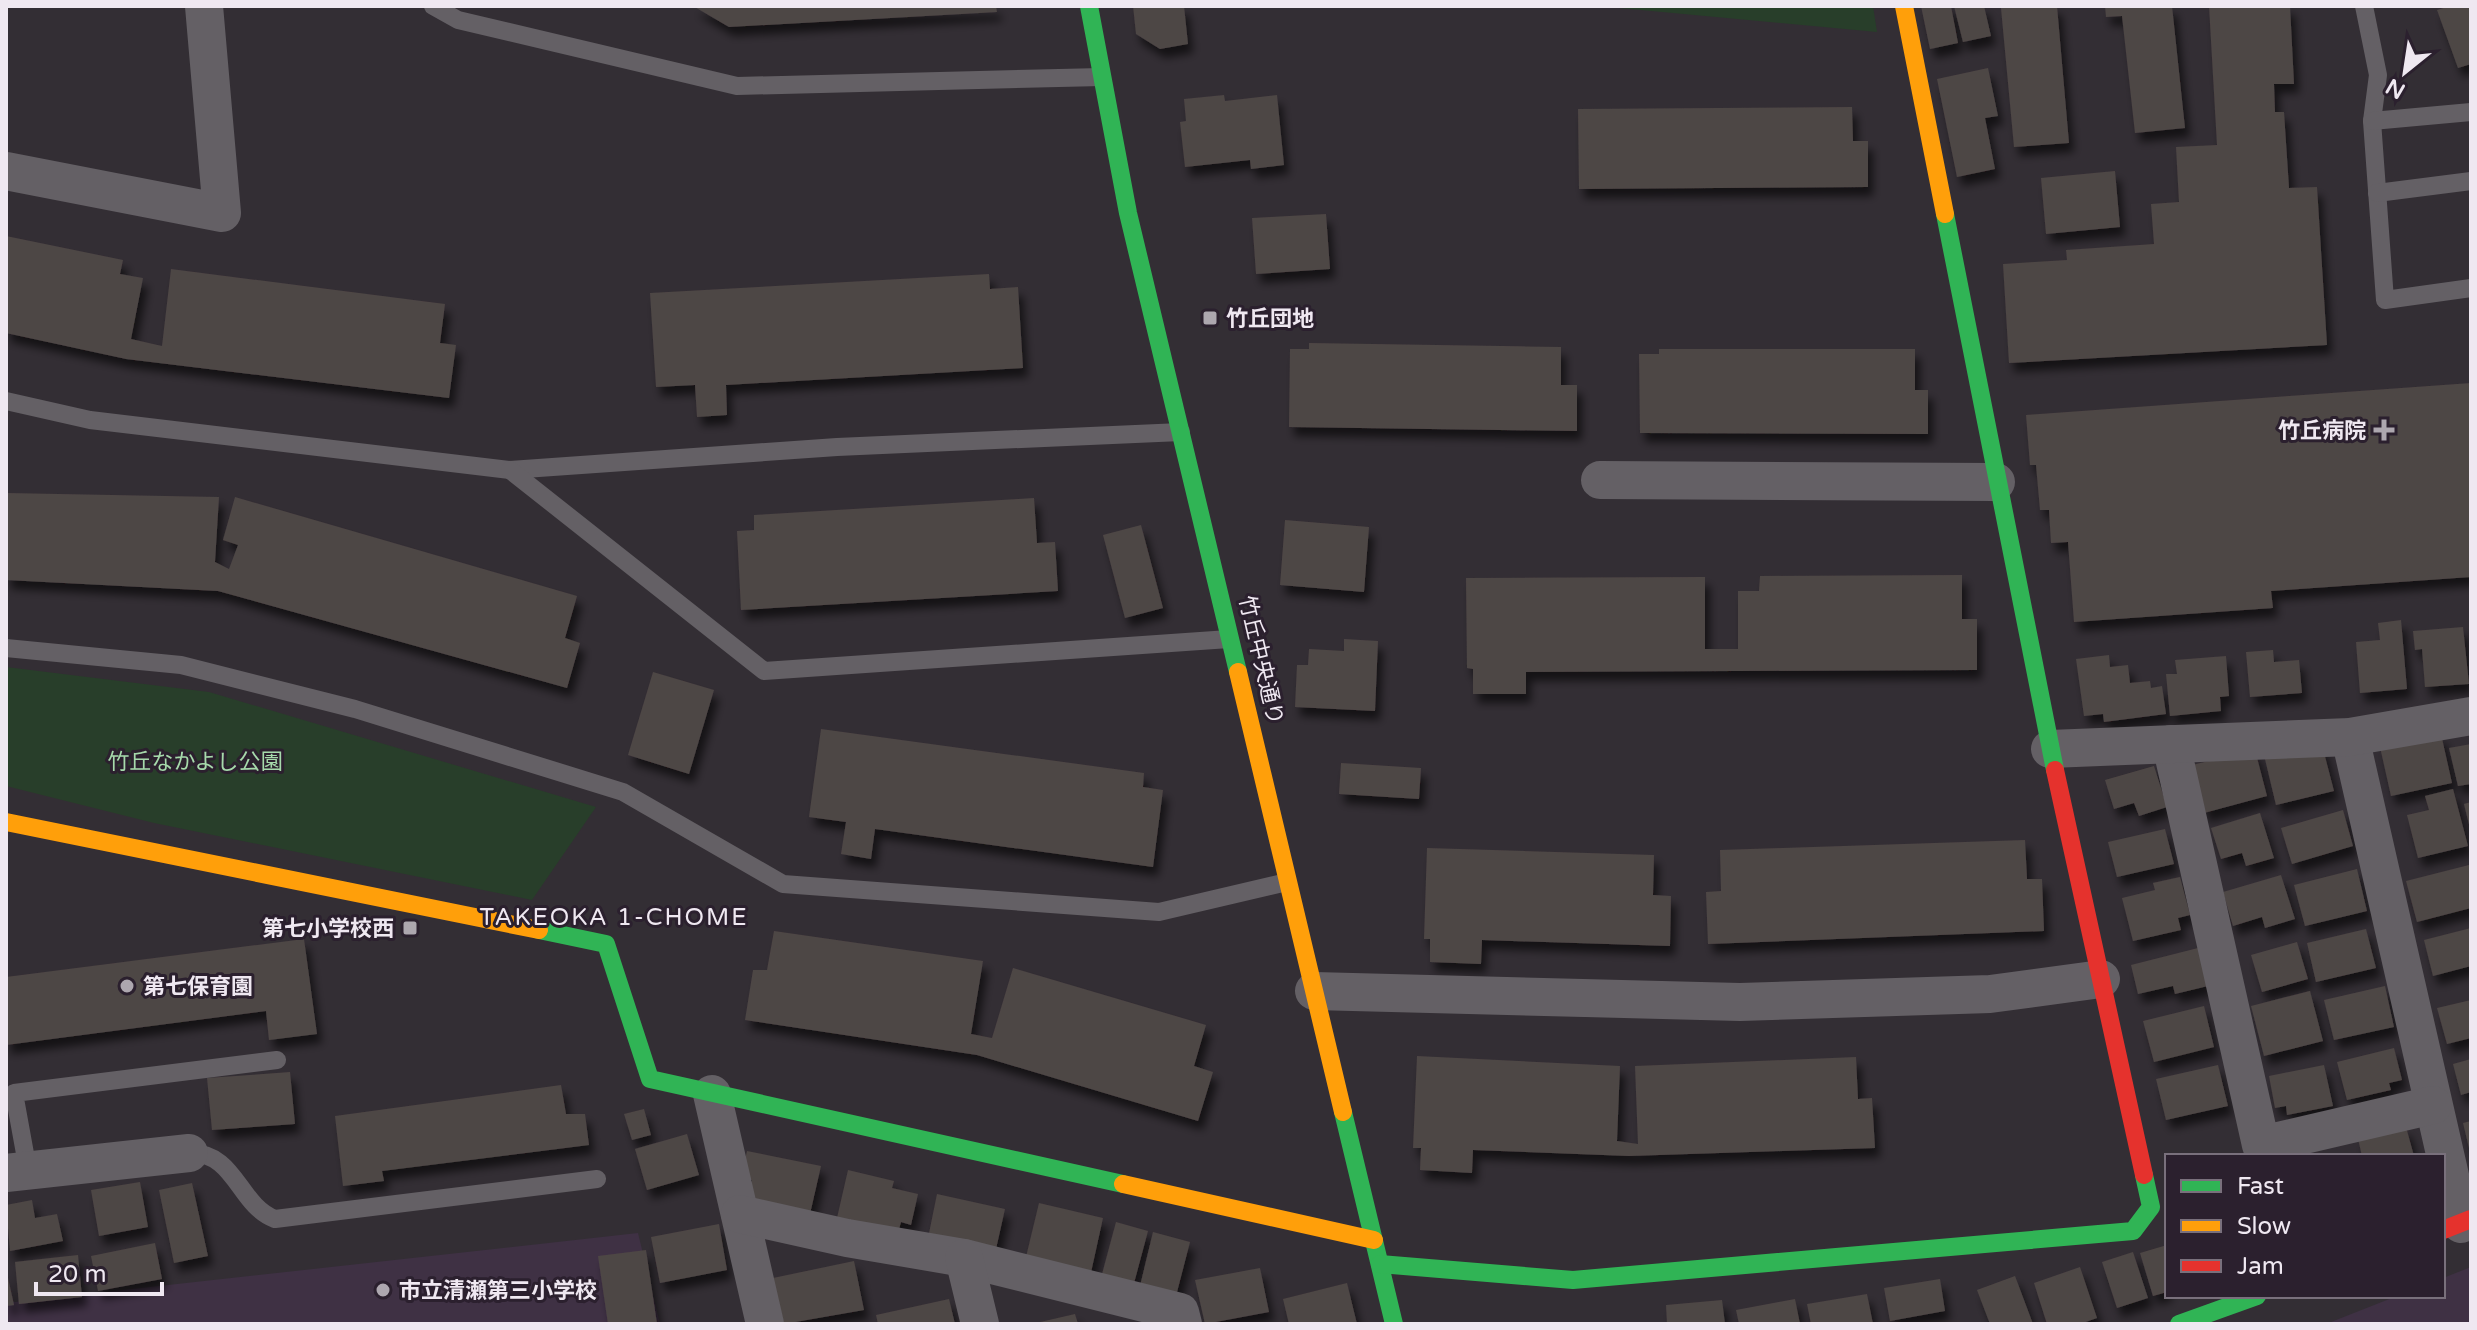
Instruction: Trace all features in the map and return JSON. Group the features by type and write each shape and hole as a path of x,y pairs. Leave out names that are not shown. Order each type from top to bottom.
{"street":[{"path":"6,171 222,213 204,6"},
{"name":"竹丘中央通り","path":"1089,6 1128,213 1183,432 1394,1324"},
{"path":"1380,1264 1573,1280 2133,1231 2151,1207 2050,749 1904,6"},
{"path":"1600,480 1996,482"},
{"path":"2050,749 2350,737 2471,716"},
{"path":"2350,737 2443,1154"},
{"path":"2171,744 2261,1145 2433,1105"},
{"path":"6,822 606,944 650,1079 1374,1240"},
{"path":"1314,991 1740,1002 1990,994 2101,979"},
{"path":"712,1094 765,1324"},
{"path":"17,1171 189,1153"},
{"path":"2445,1162 2458,1224"},
{"path":"740,1214 847,1238 964,1258 1180,1312 1183,1324"},
{"path":"964,1258 980,1324"},
{"path":"2179,1324 2251,1298"}],"lane":[{"path":"433,6 458,20 737,86 1104,77"},
{"path":"2364,6 2378,75 2372,121 2385,300 2471,288"},
{"path":"2372,121 2471,112"},
{"path":"2377,193 2471,181"},
{"path":"6,401 90,420 510,470 837,447 1183,432"},
{"path":"510,470 764,671 1232,638"},
{"path":"6,648 181,665 355,709 623,792 783,884 1159,912 1287,882"},
{"path":"17,1171 14,1093 277,1060"},
{"path":"189,1153 205,1153 220,1162 236,1179 252,1207 275,1219 597,1179"}],"shaded area":[{"name":"市立清瀬第三小学校","path":"638,1233 660,1324 6,1324 6,1303"},
{"path":"2471,1267 2471,1324 2326,1324 2392,1298 2445,1298 2445,1277"}],"green space":[{"path":"1598,6 1873,6 1877,32"},
{"name":"竹丘なかよし公園","path":"6,667 209,692 596,807 532,900 154,823 6,786"}],"building":[{"path":"693,6 996,6 997,12 729,27"},
{"path":"1133,6 1184,6 1188,44 1160,49 1136,34"},
{"path":"1921,6 1951,6 1958,43 1930,49"},
{"path":"1954,6 1984,6 1991,36 1963,42"},
{"path":"2057,6 2069,143 2014,147 2001,8"},
{"path":"2105,6 2172,6 2185,128 2135,133 2122,16 2106,17"},
{"path":"2209,6 2290,6 2294,84 2274,84 2275,112 2284,112 2289,188 2317,187 2327,345 2009,363 2003,264 2067,260 2066,250 2154,244 2151,204 2179,202 2176,147 2217,145"},
{"path":"2450,6 2471,6 2471,64 2458,68 2437,10"},
{"path":"1988,68 1998,116 1985,118 1995,169 1957,177 1937,79"},
{"path":"1224,95 1225,101 1277,95 1284,165 1251,169 1250,160 1185,167 1180,122 1186,121 1184,99"},
{"path":"1852,107 1853,141 1868,141 1868,187 1579,189 1578,109"},
{"path":"2115,171 2120,227 2046,234 2041,178"},
{"path":"1326,214 1330,269 1256,274 1252,218"},
{"path":"6,236 123,260 120,274 143,278 131,339 162,346 171,269 445,304 440,343 456,345 449,398 126,359 6,333"},
{"path":"989,274 990,289 1018,287 1023,368 726,385 727,415 697,417 695,385 656,387 650,293"},
{"path":"1309,343 1561,347 1561,385 1577,385 1577,431 1289,427 1290,349 1309,349"},
{"path":"1659,349 1915,349 1915,390 1928,390 1928,434 1640,433 1639,354 1659,354"},
{"path":"2471,383 2471,577 2271,591 2273,608 2074,622 2068,542 2051,543 2049,510 2040,510 2036,465 2030,465 2026,415"},
{"path":"6,493 219,497 215,562 229,569 238,545 223,540 235,497 577,596 565,638 580,643 567,688 218,591 6,580"},
{"path":"1034,498 1037,543 1055,542 1058,591 741,610 737,531 754,530 754,515"},
{"path":"1285,520 1369,527 1364,592 1280,585"},
{"path":"1141,525 1163,608 1125,618 1103,535"},
{"path":"1962,575 1962,619 1977,619 1977,670 1526,672 1526,694 1473,694 1473,669 1467,668 1466,578 1705,577 1705,649 1738,649 1738,591 1759,591 1760,576"},
{"path":"2401,620 2407,689 2360,693 2356,642 2380,640 2378,623"},
{"path":"2463,627 2469,684 2425,687 2422,649 2415,650 2413,631"},
{"path":"1344,639 1378,641 1375,711 1295,707 1297,665 1308,665 1309,649 1344,651"},
{"path":"2273,650 2274,662 2299,660 2302,693 2250,697 2246,652"},
{"path":"2109,655 2110,667 2128,665 2130,683 2150,681 2151,688 2162,686 2166,714 2104,722 2103,714 2084,716 2076,659"},
{"path":"2226,656 2229,696 2220,697 2221,711 2170,716 2166,674 2177,674 2175,660"},
{"path":"653,672 714,690 689,774 628,755"},
{"path":"821,729 1144,773 1143,787 1163,790 1153,867 875,829 871,859 841,854 846,822 809,817"},
{"path":"2441,734 2452,783 2391,796 2380,747"},
{"path":"2471,744 2471,784 2458,786 2449,748"},
{"path":"2322,745 2334,791 2276,805 2265,759"},
{"path":"2255,750 2267,796 2204,813 2192,765"},
{"path":"1341,763 1421,768 1419,799 1339,794"},
{"path":"2154,766 2167,807 2139,816 2134,803 2114,809 2105,780"},
{"path":"2453,789 2468,846 2418,858 2407,815 2429,810 2425,796"},
{"path":"2471,802 2471,827 2470,828 2464,804"},
{"path":"2343,810 2353,846 2292,864 2281,828"},
{"path":"2260,813 2274,858 2246,866 2242,853 2221,859 2211,828"},
{"path":"2165,829 2174,864 2117,877 2108,842"},
{"path":"2025,840 2027,879 2042,879 2044,931 1708,944 1706,892 1721,891 1720,850"},
{"path":"1427,848 1654,855 1653,895 1671,896 1670,946 1482,940 1481,964 1430,962 1430,939 1424,939"},
{"path":"2469,865 2471,908 2417,922 2406,881"},
{"path":"2357,869 2367,911 2305,926 2294,885"},
{"path":"2281,875 2295,919 2265,928 2262,917 2233,926 2223,892"},
{"path":"2180,877 2190,915 2178,918 2181,930 2133,941 2122,898 2155,890 2153,883"},
{"path":"2471,928 2471,966 2433,976 2424,940"},
{"path":"2366,929 2376,968 2316,982 2307,943"},
{"path":"774,931 983,961 971,1034 992,1038 1013,968 1206,1025 1194,1066 1213,1072 1198,1121 977,1055 745,1020 753,970 767,970"},
{"path":"304,939 317,1034 269,1040 266,1011 6,1045 6,977"},
{"path":"2297,942 2308,979 2262,992 2251,955"},
{"path":"2198,948 2208,986 2175,994 2173,986 2138,994 2131,965"},
{"path":"2385,986 2394,1027 2334,1040 2324,1000"},
{"path":"2310,991 2323,1041 2264,1056 2251,1006"},
{"path":"2471,1000 2471,1038 2447,1044 2437,1008"},
{"path":"2204,1006 2214,1047 2154,1062 2143,1021"},
{"path":"2394,1048 2402,1080 2389,1083 2391,1090 2347,1100 2337,1062"},
{"path":"1417,1056 1620,1066 1617,1141 1638,1144 1635,1066 1856,1057 1858,1099 1872,1098 1875,1148 1629,1156 1473,1150 1472,1173 1420,1170 1421,1148 1413,1148"},
{"path":"2471,1059 2471,1092 2461,1095 2453,1064"},
{"path":"2218,1065 2228,1106 2166,1120 2156,1079"},
{"path":"2324,1065 2333,1106 2287,1115 2286,1106 2275,1108 2269,1076"},
{"path":"290,1072 295,1124 212,1130 207,1078"},
{"path":"561,1085 566,1114 585,1114 589,1145 382,1171 384,1181 343,1186 335,1116"},
{"path":"644,1109 651,1135 632,1140 624,1114"},
{"path":"2471,1121 2471,1152 2470,1152 2463,1123"},
{"path":"2406,1127 2413,1154 2362,1154 2358,1139"},
{"path":"687,1134 699,1175 647,1190 635,1149"},
{"path":"747,1151 821,1166 810,1214 748,1200 752,1180 741,1178"},
{"path":"848,1170 894,1181 892,1188 918,1194 911,1225 901,1222 898,1233 837,1218"},
{"path":"140,1182 148,1227 99,1236 91,1190"},
{"path":"192,1183 208,1256 174,1263 159,1190"},
{"path":"937,1194 1005,1209 994,1258 927,1243"},
{"path":"32,1200 35,1218 57,1214 63,1241 10,1251 6,1205"},
{"path":"1039,1203 1103,1218 1090,1277 1025,1261"},
{"path":"1116,1222 1148,1231 1133,1287 1101,1278"},
{"path":"719,1224 727,1270 660,1283 651,1237"},
{"path":"1153,1232 1190,1242 1176,1296 1140,1286"},
{"path":"155,1243 162,1279 98,1291 91,1256"},
{"path":"2165,1246 2165,1293 2153,1296 2140,1253"},
{"path":"646,1250 657,1324 608,1324 598,1256"},
{"path":"2133,1252 2148,1298 2117,1308 2102,1262"},
{"path":"78,1255 82,1297 19,1304 15,1262"},
{"path":"854,1261 864,1310 784,1324 773,1278"},
{"path":"2080,1267 2097,1318 2080,1324 2047,1324 2034,1283"},
{"path":"1260,1268 1269,1312 1205,1324 1195,1280"},
{"path":"6,1269 14,1305 6,1306"},
{"path":"2015,1276 2033,1324 1990,1324 1977,1290"},
{"path":"1940,1279 1945,1311 1890,1321 1884,1288"},
{"path":"1347,1283 1357,1324 1289,1324 1283,1299"},
{"path":"1867,1294 1873,1324 1811,1324 1807,1304"},
{"path":"949,1299 955,1324 878,1324 876,1315"},
{"path":"1795,1299 1800,1324 1739,1324 1736,1310"},
{"path":"1722,1300 1725,1324 1667,1324 1666,1305"},
{"path":"1075,1314 1078,1324 1036,1324 1036,1323"}],"traffic: fast":[{"path":"1089,6 1128,213 1238,672"},
{"path":"1945,214 2055,770"},
{"path":"539,930 606,944 650,1079 1123,1184"},
{"path":"1343,1112 1394,1324"},
{"path":"1380,1264 1573,1280 2133,1231 2151,1207 2144,1175"},
{"path":"2179,1324 2251,1298"}],"traffic: slow":[{"path":"1904,6 1945,214"},
{"path":"1238,672 1343,1112"},
{"path":"6,822 539,930"},
{"path":"1123,1184 1374,1240"}],"traffic: jam":[{"path":"2055,770 2144,1175"},
{"path":"2445,1229 2471,1219"}],"place":[{"name":"竹丘団地","path":"1210,318"},
{"name":"竹丘病院","path":"2384,430"},
{"name":"第七小学校西","path":"410,928"},
{"name":"第七保育園","path":"127,986"},
{"name":"市立清瀬第三小学校","path":"383,1290"}],"district":[{"name":"TAKEOKA 1-CHOME","path":"614,917"}]}
